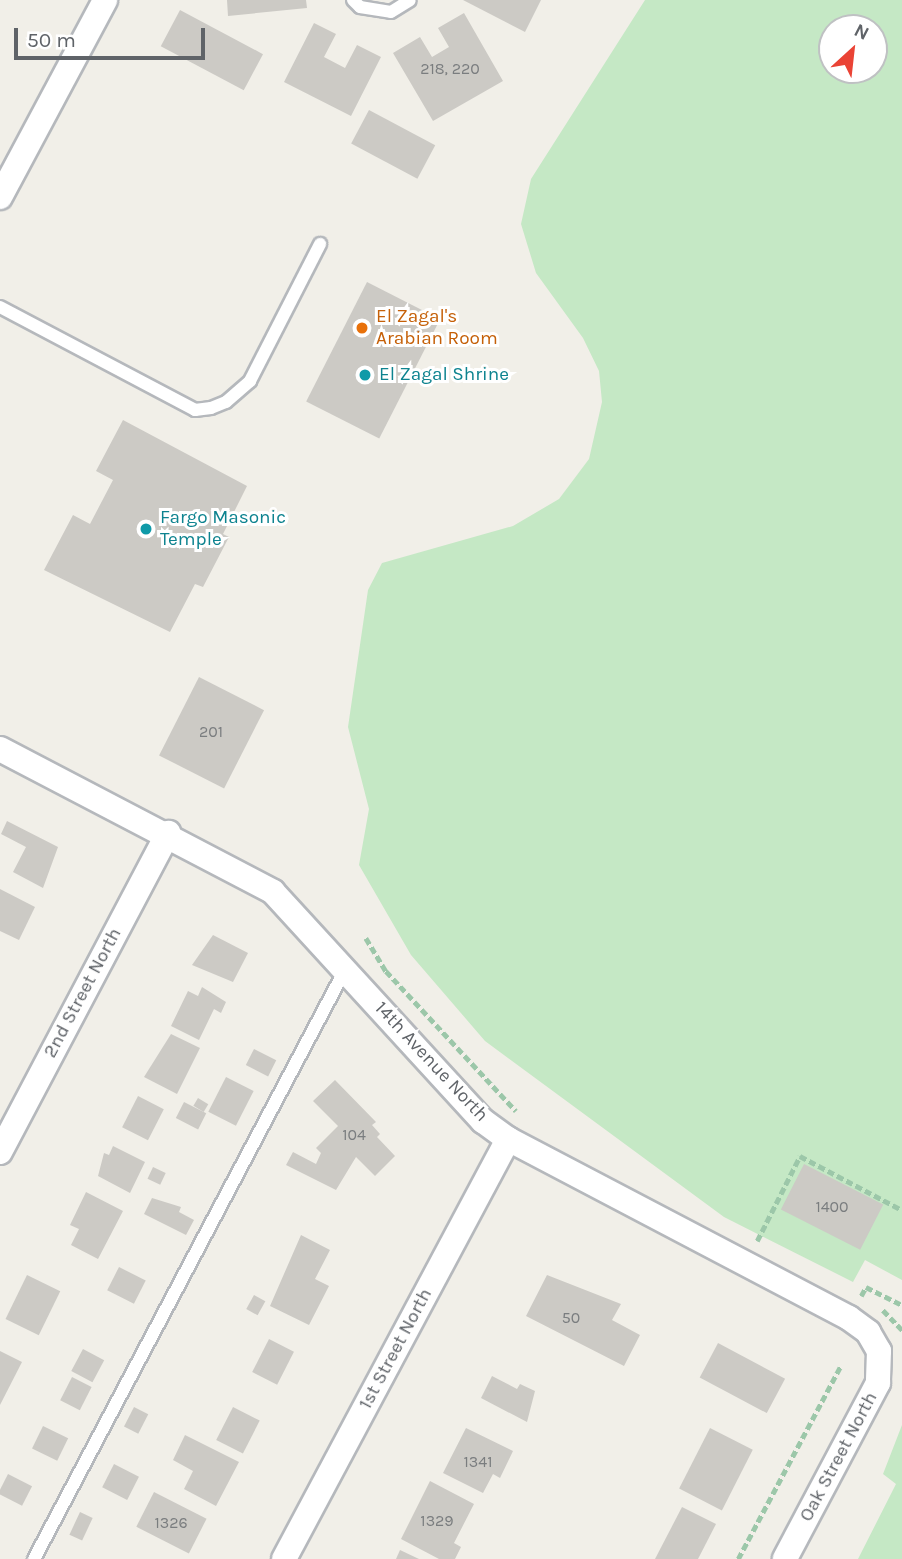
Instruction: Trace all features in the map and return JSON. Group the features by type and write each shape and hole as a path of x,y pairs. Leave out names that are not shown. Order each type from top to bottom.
{"street":[{"path":"0,197 105,0"},
{"name":"14th Avenue North","path":"0,748 167,833 274,892 483,1121 509,1139 849,1318 868,1332 879,1351"},
{"name":"2nd Street North","path":"0,1152 167,833"},
{"name":"1st Street North","path":"284,1559 509,1139"},
{"name":"Oak Street North","path":"785,1559 878,1383 879,1351"}],"lane":[{"path":"353,0 360,7 391,12 410,0"},
{"path":"0,307 195,410 211,408 226,402 250,381 320,244"},
{"path":"34,1559 346,968"}],"path":[{"path":"366,937 386,971 525,1118"},
{"path":"757,1241 800,1156 902,1210"},
{"path":"745,1234 768,1247"},
{"path":"861,1296 866,1287 902,1305"},
{"path":"850,1290 871,1302"},
{"path":"881,1307 902,1329"},
{"path":"738,1559 841,1365"}],"green space":[{"path":"645,0 902,0 902,1280 865,1260 853,1282 724,1217 485,1041 411,955 359,865 369,809 348,727 368,590 382,563 513,526 559,499 589,459 602,402 599,371 583,338 536,273 521,224 531,179"},
{"path":"902,1425 902,1559 858,1559 896,1484 883,1474"}],"building":[{"path":"227,0 306,0 307,8 228,16"},
{"path":"463,0 541,0 525,32"},
{"path":"180,10 263,54 244,90 161,46"},
{"path":"464,13 503,81 433,121 393,53 420,37 432,57 449,47 438,28"},
{"path":"314,23 336,34 324,57 345,68 357,45 381,57 351,116 284,82"},
{"path":"369,110 435,145 417,179 351,144"},
{"name":"El Zagal Shrine","path":"367,282 440,319 379,439 306,401"},
{"name":"Fargo Masonic Temple","path":"123,420 247,486 223,534 229,537 203,587 195,584 170,632 44,570 73,515 90,524 113,480 96,471"},
{"path":"199,677 264,710 224,789 159,755"},
{"path":"7,821 58,847 43,888 13,872 26,847 1,834"},
{"path":"0,889 35,907 19,940 0,931"},
{"path":"213,935 248,953 233,982 192,965"},
{"path":"202,987 226,1002 221,1013 214,1009 199,1040 171,1026 188,991 198,996"},
{"path":"171,1034 200,1048 177,1094 144,1077"},
{"path":"254,1049 276,1060 268,1076 246,1065"},
{"path":"226,1077 254,1091 236,1126 208,1112"},
{"path":"335,1080 376,1122 372,1125 380,1134 377,1137 395,1156 375,1176 356,1157 336,1190 286,1165 293,1152 316,1164 321,1153 316,1148 338,1126 313,1101"},
{"path":"138,1096 164,1109 148,1140 122,1127"},
{"path":"198,1098 208,1104 204,1112 193,1106"},
{"path":"184,1102 206,1113 198,1129 176,1118"},
{"path":"113,1146 145,1162 130,1193 98,1176 104,1153 109,1155"},
{"path":"804,1164 883,1204 860,1250 781,1209"},
{"path":"153,1167 166,1173 160,1185 148,1179"},
{"path":"86,1192 123,1211 98,1259 71,1245 79,1229 70,1225"},
{"path":"152,1198 181,1207 179,1212 194,1220 186,1235 144,1214"},
{"path":"301,1235 330,1250 315,1279 329,1286 309,1325 270,1306"},
{"path":"119,1267 146,1281 134,1304 107,1290"},
{"path":"27,1275 60,1291 39,1335 6,1319"},
{"path":"547,1275 621,1304 612,1320 640,1335 624,1366 526,1316"},
{"path":"254,1295 265,1301 258,1315 246,1309"},
{"path":"269,1339 294,1352 277,1385 252,1372"},
{"path":"718,1343 785,1379 767,1413 700,1377"},
{"path":"83,1349 104,1360 92,1382 71,1371"},
{"path":"0,1351 22,1362 0,1405"},
{"path":"492,1376 517,1389 520,1384 535,1391 527,1422 481,1398"},
{"path":"72,1377 92,1387 80,1410 60,1400"},
{"path":"134,1407 148,1414 138,1434 124,1427"},
{"path":"233,1407 260,1421 243,1454 216,1440"},
{"path":"43,1426 68,1438 57,1461 32,1448"},
{"path":"466,1428 513,1451 500,1478 493,1474 483,1493 443,1473"},
{"path":"710,1428 753,1450 722,1510 679,1489"},
{"path":"185,1435 239,1462 216,1506 184,1489 193,1471 173,1460"},
{"path":"114,1464 139,1477 127,1500 102,1487"},
{"path":"8,1474 32,1486 22,1506 0,1495"},
{"path":"430,1481 474,1504 454,1543 461,1547 455,1559 439,1559 401,1539"},
{"path":"154,1492 207,1519 189,1554 136,1527"},
{"path":"682,1507 716,1524 698,1559 655,1559"},
{"path":"80,1512 93,1518 82,1541 69,1535"},
{"path":"400,1550 419,1559 396,1559"}],"place":[{"name":"El Zagal's Arabian Room","path":"362,328"},
{"name":"El Zagal Shrine","path":"365,375"},
{"name":"Fargo Masonic Temple","path":"146,529"}]}
